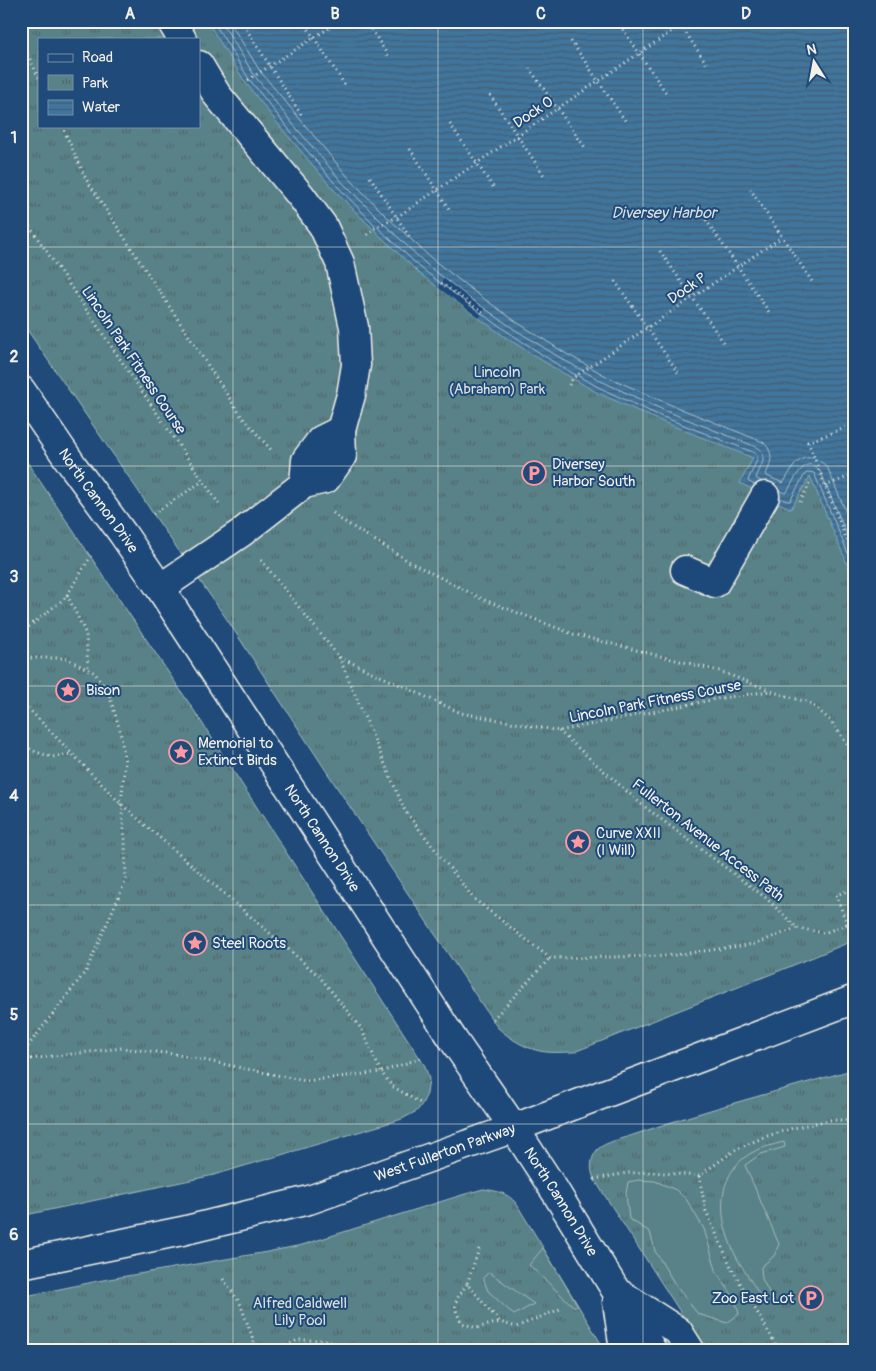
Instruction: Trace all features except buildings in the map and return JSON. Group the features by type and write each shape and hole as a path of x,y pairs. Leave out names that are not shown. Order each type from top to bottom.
{"street":[{"path":"171,21 181,38"},
{"path":"160,588 241,534 304,484 306,460 320,440 341,430 351,395 356,365 354,327 340,264 323,226 301,196 218,95 200,67"},
{"name":"North Cannon Drive","path":"21,390 160,588 448,1033 555,1191 652,1350"},
{"path":"685,570 715,583 765,496"},
{"name":"West Fullerton Parkway","path":"21,1264 182,1231 308,1200 514,1128 855,998"},
{"name":"North Cannon Drive","path":"615,1290 624,1350"},
{"name":"North Cannon Drive","path":"615,1290 678,1331 690,1350"}],"path":[{"path":"241,21 302,116"},
{"path":"303,21 345,85"},
{"path":"245,82 340,21"},
{"path":"366,21 389,58"},
{"path":"427,21 432,29"},
{"path":"617,21 667,94"},
{"path":"678,21 708,66"},
{"name":"Dock O","path":"367,235 373,229 397,217 477,164 681,25"},
{"path":"21,41 38,76"},
{"path":"571,42 626,122"},
{"path":"529,68 586,149"},
{"path":"490,95 545,177"},
{"path":"450,124 493,187"},
{"path":"63,128 86,179 241,416 278,456"},
{"path":"410,149 451,212"},
{"path":"370,177 412,239"},
{"path":"750,189 812,283"},
{"name":"Lincoln Park Fitness Course","path":"21,214 224,510"},
{"path":"706,220 769,312"},
{"name":"Dock P","path":"569,385 573,378 604,356 782,237"},
{"path":"660,251 724,343"},
{"path":"615,281 679,374"},
{"path":"440,283 482,313"},
{"path":"855,424 808,442 855,561"},
{"path":"825,486 855,474"},
{"path":"153,514 203,481"},
{"path":"328,508 340,519 410,562 482,599 573,634 719,671 770,691"},
{"path":"848,544 855,541"},
{"path":"21,634 67,595 90,556"},
{"name":"Lincoln Park Fitness Course","path":"259,558 339,657 461,713 559,730 716,699 770,691 810,703 831,721 849,747 855,760"},
{"path":"67,595 86,634 88,669"},
{"path":"339,657 405,811 474,899 550,958 668,956 754,944 798,928 824,933 855,921"},
{"path":"21,660 30,658 65,658 95,673 109,694 120,730 125,762 121,804 125,838 126,880 86,971 21,1055"},
{"path":"21,701 121,804 319,976 361,1028 381,1072 392,1086 422,1104"},
{"name":"Fullerton Avenue Access Path","path":"559,730 641,804 766,898 798,928"},
{"path":"21,744 36,752 52,757 72,754"},
{"path":"847,924 836,894 855,888"},
{"path":"493,1019 550,958"},
{"path":"21,1060 122,1048 174,1054 306,1081 381,1072 420,1058"},
{"path":"594,1179 628,1173 652,1172 699,1176 735,1150 764,1137 830,1120 855,1120"},
{"path":"699,1176 706,1211 731,1267 779,1350"},
{"path":"479,1249 467,1284 456,1300 456,1313 462,1323 476,1328 500,1322 516,1327 560,1310"},
{"path":"223,1279 240,1303 257,1350"},
{"path":"467,1284 500,1322"},
{"path":"277,1350 298,1340 327,1340 343,1350"}],"green space":[{"name":"Lincoln (Abraham) Park","path":"21,21 855,21 855,940 574,1052 539,1051 520,1044 497,1027 226,618 21,321"},
{"path":"21,453 195,712 425,1066 429,1079 427,1094 417,1111 402,1119 214,1175 21,1216"},
{"path":"855,1069 855,1350 648,1350 688,1324 594,1179 591,1164 597,1150 610,1142 690,1116"},
{"path":"784,1142 785,1147 761,1154 745,1165 779,1244 774,1256 761,1267 762,1279 771,1296 763,1300 739,1262 731,1245 723,1215 724,1192 732,1171 748,1155 756,1150"},
{"path":"638,1180 655,1181 676,1190 686,1199 704,1229 717,1273 735,1299 739,1314 727,1323 698,1314 676,1286 655,1251 650,1232 629,1219 626,1194 628,1182"},
{"name":"Alfred Caldwell Lily Pool","path":"483,1189 493,1190 509,1196 516,1203 605,1350 21,1350 21,1297 103,1280 302,1245"},
{"path":"543,1248 578,1306 573,1306 529,1265"},
{"path":"489,1272 534,1304 514,1315 488,1291 483,1278"}],"water":[{"name":"Diversey Harbor","path":"207,21 855,21 855,583 810,476 791,509 740,483 753,458 656,419 598,393 508,339 419,273 334,190 283,130 245,82"}],"pier":[{"path":"444,278 486,309 479,318 437,287"}],"place":[{"name":"Diversey Harbor South","path":"534,473"},
{"name":"Bison","path":"68,690"},
{"name":"Memorial to Extinct Birds","path":"181,752"},
{"name":"Curve XXII (I Will)","path":"578,842"},
{"name":"Steel Roots","path":"195,943"},
{"name":"Zoo East Lot","path":"811,1298"}]}
